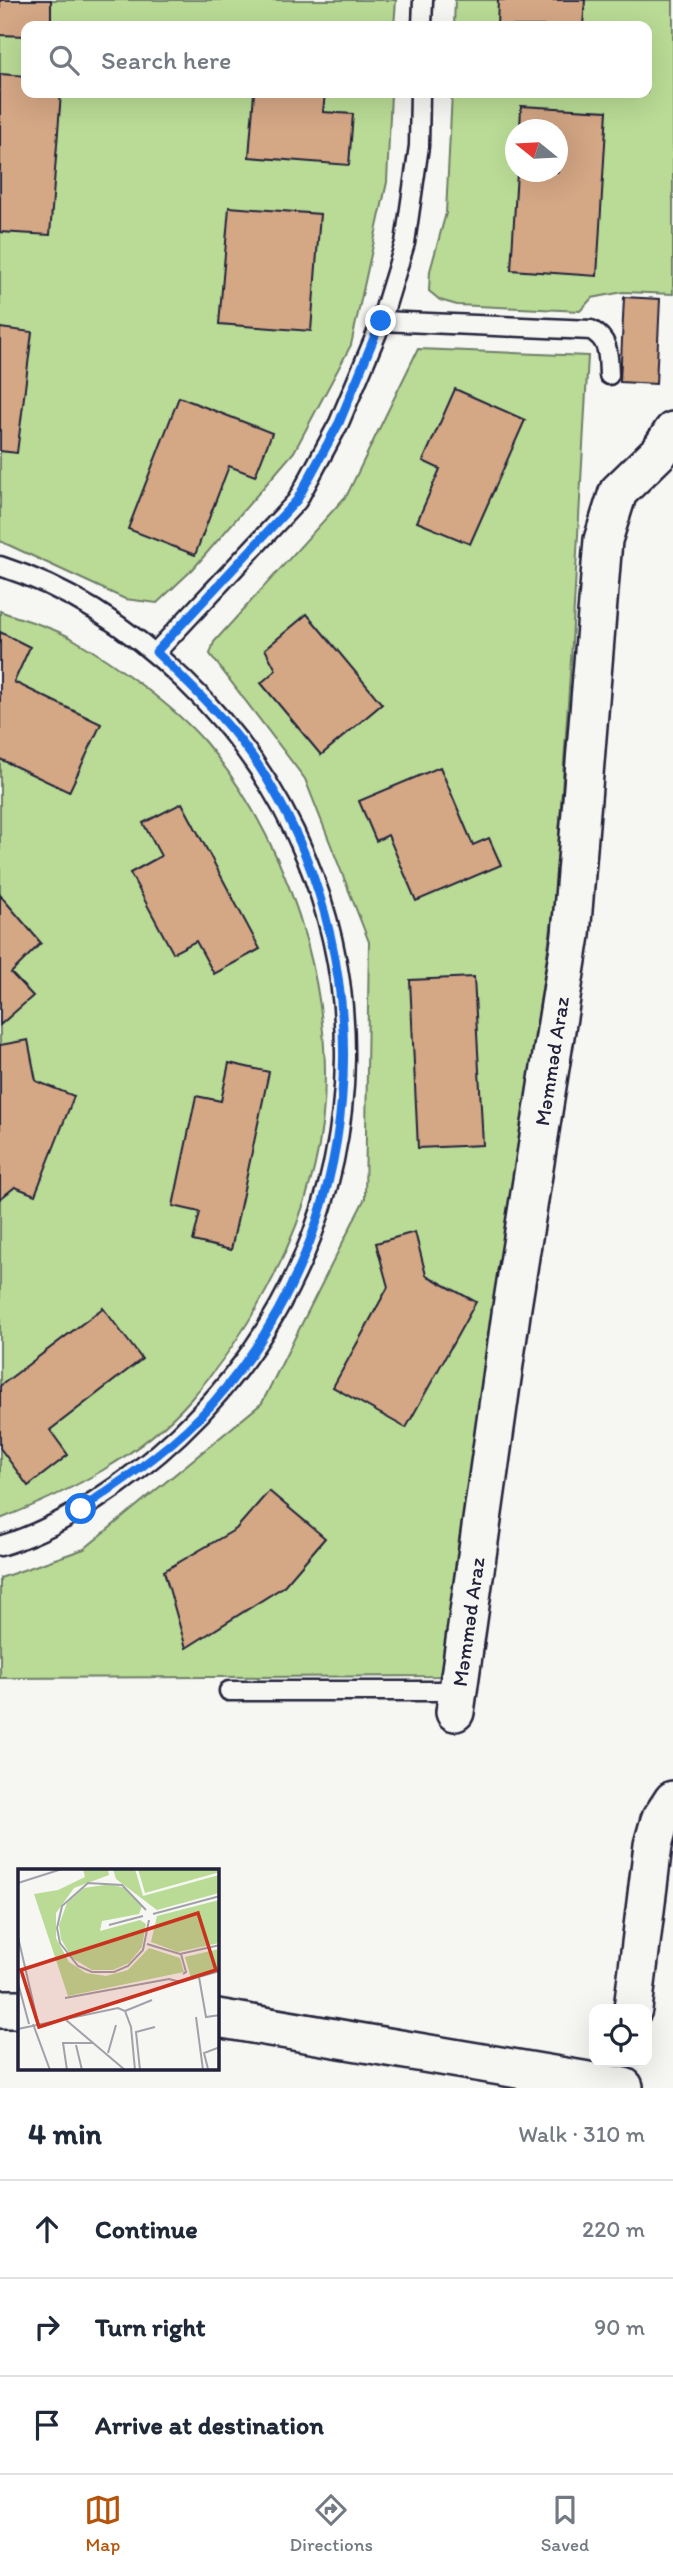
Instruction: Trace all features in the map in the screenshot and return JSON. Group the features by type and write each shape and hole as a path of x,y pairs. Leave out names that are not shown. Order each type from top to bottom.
{"street":[{"name":"Məmməd Araz","path":"456,1701 512,1307 571,935 603,540 618,492 660,451 673,431"},
{"path":"634,2004 653,1845 660,1820 673,1800"},
{"path":"0,2009 18,2009"},
{"path":"219,2018 625,2079"}],"lane":[{"path":"422,21 423,0"},
{"path":"156,652 297,500 339,423 381,321 405,243 419,146 420,98"},
{"path":"381,321 591,330 601,335 607,347 608,376"},
{"path":"0,566 20,572 91,607 156,652 216,710 267,778 305,852 328,921 345,1016 344,1100 330,1183 303,1262 264,1337 212,1404 151,1462 81,1509 0,1546"},
{"path":"229,1691 456,1701"}],"green space":[{"path":"0,0 396,0 394,21 21,21 21,98 391,98 387,182 351,345 294,452 193,569 157,603 125,599 0,541"},
{"path":"455,0 673,0 673,294 623,292 592,298 580,311 457,305 440,300 429,291 430,271 446,213 452,98 652,98 652,21 454,21"},
{"path":"418,349 588,356 554,907 442,1676 0,1678 0,1578 84,1549 262,1403 365,1198 369,942 305,779 210,654 214,642 347,495"},
{"path":"0,611 64,634 124,672 192,728 238,786 266,834 289,887 307,943 319,1000 325,1058 323,1115 314,1169 294,1231 266,1291 212,1374 171,1419 127,1455 78,1484 0,1519"}],"building":[{"path":"0,0 51,0 51,21 21,21 21,36 0,35"},
{"path":"498,0 585,0 583,21 497,21"},
{"path":"0,74 21,76 21,98 61,98 50,235 0,232"},
{"path":"254,98 324,98 323,112 353,114 349,165 249,157"},
{"path":"521,106 607,111 597,276 511,270 516,182 568,182 568,119 520,119"},
{"path":"229,207 320,214 311,331 219,324"},
{"path":"624,297 660,299 656,384 620,382"},
{"path":"0,328 32,332 17,453 0,451"},
{"path":"455,389 525,420 470,544 417,522 440,469 423,461"},
{"path":"179,397 272,433 255,476 229,466 195,555 128,529"},
{"path":"307,614 382,704 321,755 261,683 276,670 265,649"},
{"path":"0,632 30,647 14,682 101,724 69,792 0,759"},
{"path":"440,767 473,845 489,838 501,865 416,901 388,835 376,841 359,801"},
{"path":"182,803 260,949 214,974 196,941 173,953 130,873 161,856 143,823"},
{"path":"0,895 41,943 11,973 33,996 0,1025"},
{"path":"474,977 483,1145 418,1148 410,980"},
{"path":"28,1040 36,1081 74,1096 35,1195 15,1187 0,1199 0,1045"},
{"path":"229,1063 269,1072 231,1250 193,1241 200,1212 173,1206 196,1096 221,1101"},
{"path":"415,1232 426,1275 476,1302 406,1428 333,1387 388,1287 376,1243"},
{"path":"103,1308 142,1359 50,1430 68,1455 28,1486 0,1448 0,1386"},
{"path":"269,1491 325,1538 283,1587 186,1648 164,1571 236,1529"}],"route":[{"path":"81,1509 151,1462 212,1404 264,1337 303,1262 330,1183 344,1100 345,1016 332,932 305,852 267,778 216,710 156,652 297,500 339,423 381,321"}]}
